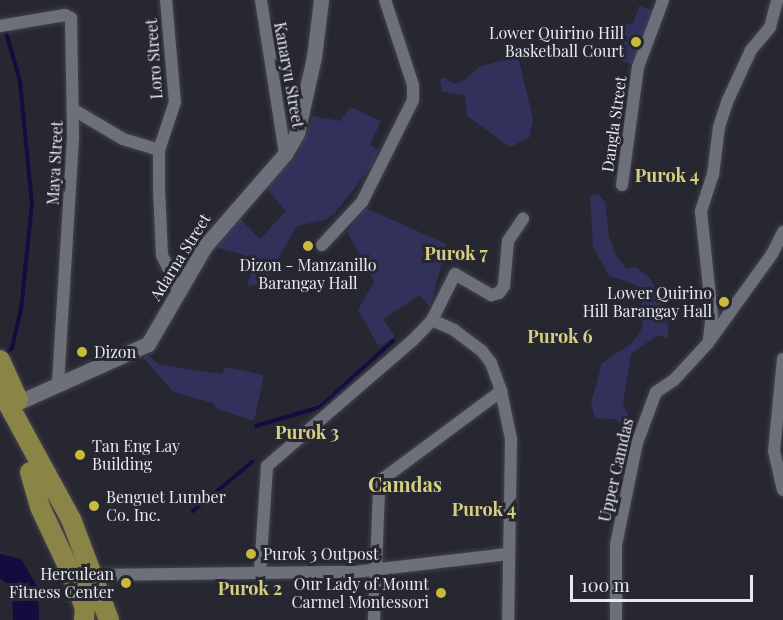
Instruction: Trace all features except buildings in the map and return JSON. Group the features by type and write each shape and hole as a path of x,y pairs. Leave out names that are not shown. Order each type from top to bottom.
{"highway":[{"path":"0,360 4,383 56,495 70,545 92,595 97,620"},
{"path":"4,383 19,402 68,493 64,520"},
{"path":"0,411 30,472 64,520 94,575 109,620"},
{"path":"30,472 40,507 85,608 84,620"}],"street":[{"name":"Loro Street","path":"166,0 175,102 159,150 162,255 179,292"},
{"name":"Kanaryu Street","path":"261,0 285,154"},
{"name":"Adarna Street","path":"19,402 58,382 147,344 223,221 285,154 303,113 321,0"},
{"path":"322,245 362,202 413,100 412,85 385,0"},
{"name":"Dangla Street","path":"622,184 638,67 663,0"},
{"path":"708,344 712,316 701,211 713,175 719,127 728,100 751,50 770,27 777,0"},
{"name":"Maya Street","path":"0,26 65,15 71,18 74,111 58,382"},
{"path":"74,111 123,139 159,150"},
{"path":"260,572 267,466 432,320 455,274 491,295 499,293 504,286 508,241 523,219"},
{"name":"Upper Camdas","path":"616,620 616,545 644,422 656,392 674,380 708,344 772,254 783,232"},
{"path":"432,320 454,330 482,351 491,363 501,391 511,439 508,620"},
{"path":"783,359 774,452 783,490"},
{"path":"374,620 379,491 384,478 501,391"},
{"path":"94,575 375,571 508,554"}],"shaded area":[{"name":"Lower Quirino Hill Basketball Court","path":"639,6 660,12 643,68 615,59 626,23 633,25"},
{"path":"518,56 533,119 529,138 510,147 467,116 465,95 442,92 440,80 443,77 454,84 463,81 479,67"},
{"path":"350,107 381,121 370,145 378,150 373,164 335,213 325,220 297,226 265,282 247,287 255,258 215,247 238,217 260,239 286,211 266,188 296,156 313,116 340,121"},
{"path":"598,194 605,202 609,237 616,255 626,269 636,267 650,278 669,312 668,339 658,335 631,354 623,403 631,423 624,425 615,419 595,418 591,403 602,363 632,343 641,330 644,312 637,285 609,276 593,247 590,196"},
{"path":"365,208 447,244 430,307 420,295 383,319 395,336 379,347 358,310 374,282 347,231"},
{"path":"148,355 160,365 222,374 225,367 264,375 254,421 217,409 213,403 173,392 143,357"},
{"path":"0,554 21,559 38,588 39,620 13,620 12,588 0,578"}],"waterway":[{"path":"4,355 12,348 21,310 32,204 20,81 5,29"},
{"path":"256,426 320,407 393,341"},
{"path":"193,511 252,462"}],"place":[{"name":"Lower Quirino Hill Basketball Court","path":"636,42"},
{"name":"Dizon - Manzanillo Barangay Hall","path":"308,246"},
{"name":"Lower Quirino Hill Barangay Hall","path":"724,302"},
{"name":"Dizon","path":"82,352"},
{"name":"Tan Eng Lay Building","path":"80,455"},
{"name":"Benguet Lumber Co. Inc.","path":"94,506"},
{"name":"Purok 3 Outpost","path":"251,554"},
{"name":"Herculean Fitness Center","path":"126,583"},
{"name":"Our Lady of Mount Carmel Montessori","path":"441,593"}],"district":[{"name":"Purok 4","path":"667,175"},
{"name":"Purok 7","path":"456,253"},
{"name":"Purok 6","path":"560,336"},
{"name":"Purok 3","path":"307,432"},
{"name":"Camdas","path":"405,483"},
{"name":"Purok 4","path":"484,509"},
{"name":"Purok 2","path":"250,588"}]}
